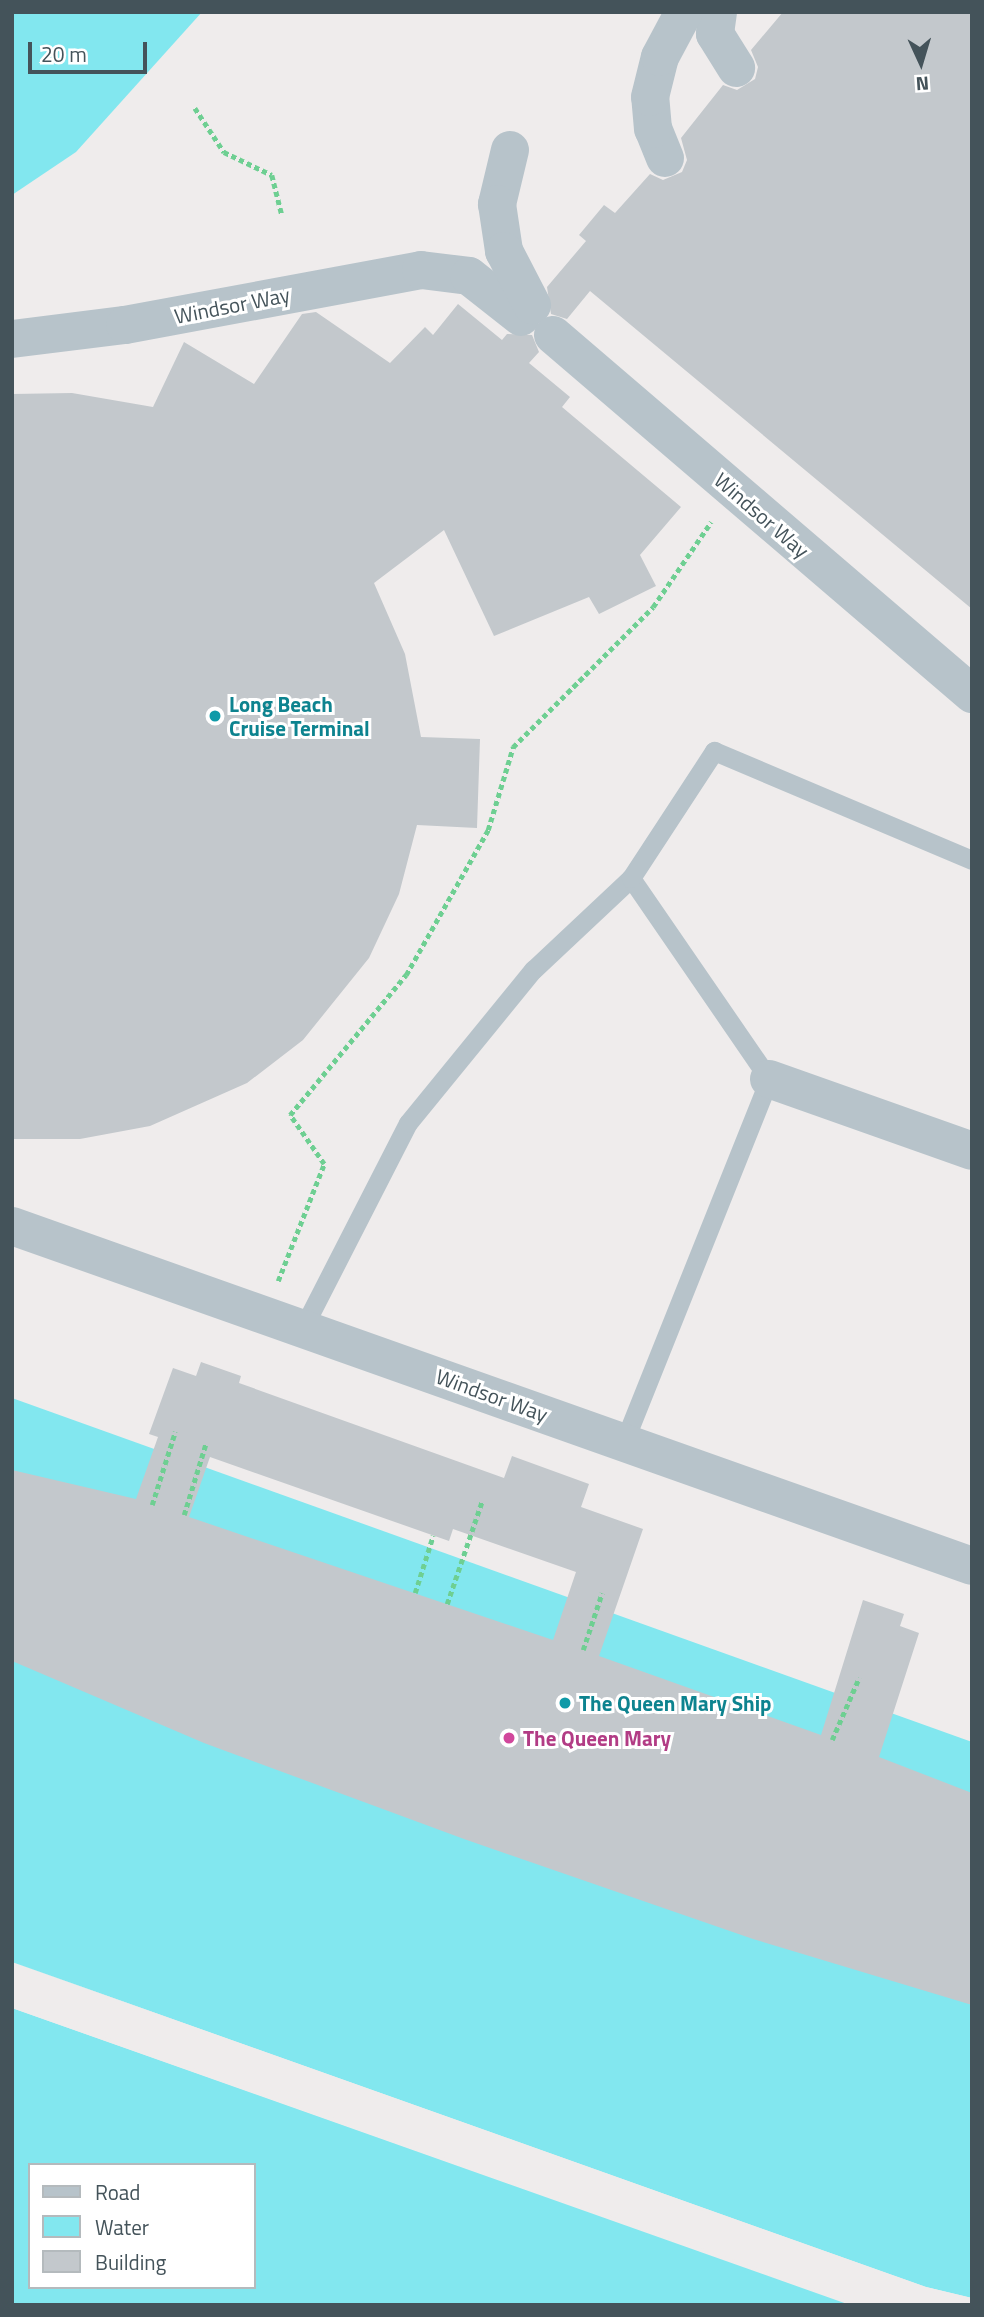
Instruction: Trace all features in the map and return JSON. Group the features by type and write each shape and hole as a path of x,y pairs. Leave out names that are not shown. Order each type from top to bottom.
{"street":[{"path":"665,158 653,129 650,97 660,57 684,12"},
{"path":"718,12 718,41 736,68"},
{"path":"510,150 497,204 504,251 536,319"},
{"name":"Windsor Way","path":"12,339 125,325 421,270 469,276 536,319 972,694"},
{"path":"769,1079 972,1151"},
{"name":"Windsor Way","path":"12,1226 972,1566"}],"lane":[{"path":"303,1328 408,1123 533,970 631,878 714,751 972,860"},
{"path":"624,1442 769,1079 631,878"}],"path":[{"path":"195,108 224,152 272,175 282,215"},
{"path":"264,1314 324,1164 290,1115 406,975 488,830 513,747 653,607 717,514"},
{"path":"152,1505 175,1432"},
{"path":"184,1515 206,1443"},
{"path":"447,1604 482,1501"},
{"path":"415,1593 433,1535"},
{"path":"583,1650 602,1593"},
{"path":"832,1740 859,1678"}],"water":[{"path":"12,12 202,12 76,152 12,195"},
{"path":"12,1398 972,1742 972,2298 926,2287 12,1962"},
{"path":"12,2008 850,2305 12,2305"}],"pier":[{"path":"12,1962 926,2287 972,2298 972,2302 924,2290"},
{"path":"12,2004 851,2301 854,2305 12,2008"}],"building":[{"path":"783,12 972,12 972,609 590,291 567,319 551,314 547,287 586,241 579,235 604,205 615,213 650,174 663,180 682,172 687,160 681,138 723,85 737,90 755,79 758,67 751,50"},
{"name":"Long Beach Cruise Terminal","path":"458,304 502,340 507,334 532,335 539,352 529,363 570,397 562,407 681,507 640,555 656,586 599,614 589,597 494,636 444,530 374,583 405,654 421,737 480,739 477,828 417,825 399,894 369,958 303,1040 247,1083 150,1126 80,1139 12,1139 12,394 72,393 153,407 184,342 254,384 302,314 316,312 390,363 425,327 433,335"},
{"name":"The Queen Mary","path":"201,1362 241,1376 239,1383 504,1478 512,1456 589,1484 581,1507 643,1529 599,1656 821,1735 863,1600 904,1614 900,1626 919,1633 879,1757 972,1793 972,2005 753,1939 464,1839 204,1743 12,1661 12,1470 136,1499 158,1437 149,1434 173,1368 196,1376","holes":["210,1457 449,1541 453,1529 576,1572 553,1640 189,1517"]}],"place":[{"name":"Long Beach Cruise Terminal","path":"215,716"},
{"name":"The Queen Mary Ship","path":"565,1703"},
{"name":"The Queen Mary","path":"509,1738"}]}
